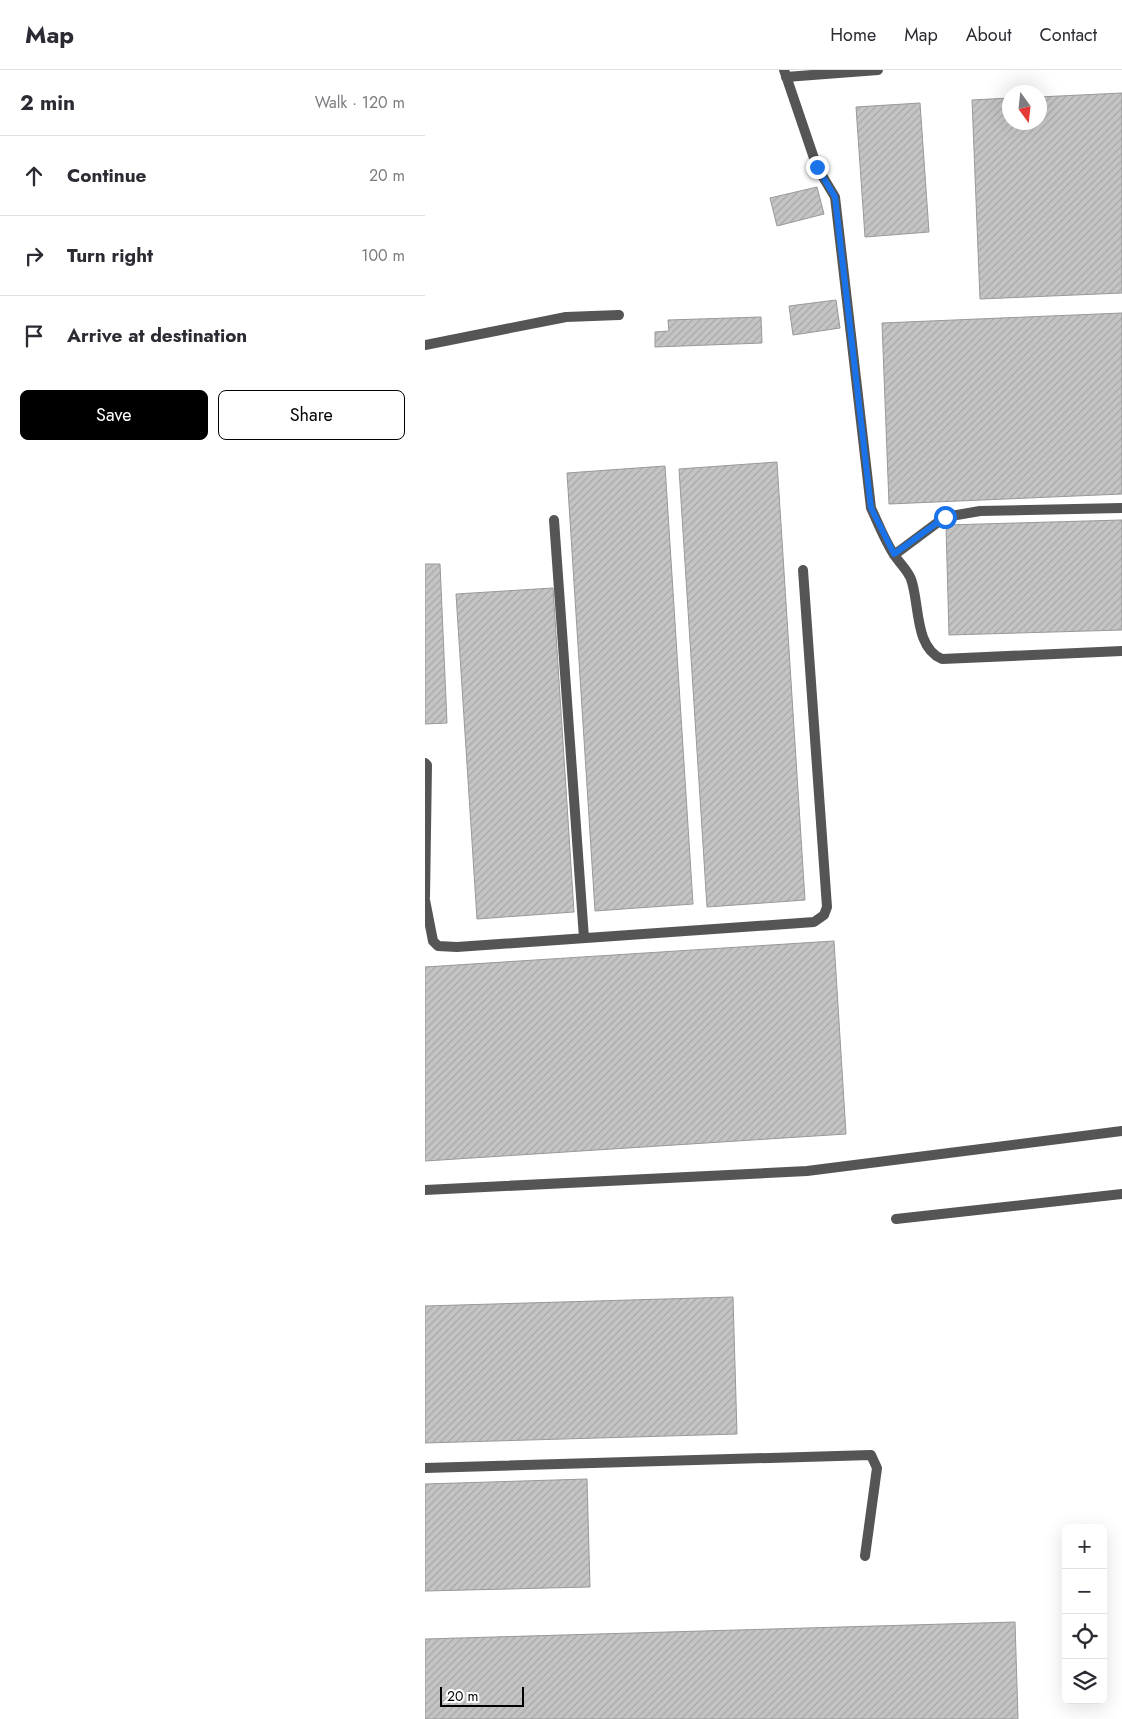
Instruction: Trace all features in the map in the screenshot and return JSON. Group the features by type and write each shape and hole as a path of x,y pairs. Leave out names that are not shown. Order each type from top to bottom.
{"street":[{"path":"878,70 785,74 817,167 835,197 871,508 894,554 904,566 911,580 923,636 934,656 942,659 1122,652"},
{"path":"425,345 566,317 619,315"},
{"path":"894,554 945,517 980,511 1122,508"},
{"path":"554,520 584,938"},
{"path":"425,946 457,947 814,922 824,914 827,907 803,570"},
{"path":"425,763 429,787 425,898 430,933 437,946"},
{"path":"425,1190 807,1171 1122,1131"},
{"path":"896,1219 1122,1194"},
{"path":"425,1468 871,1455 877,1468 865,1556"}],"building":[{"path":"1122,93 1122,293 980,299 972,100 1002,98 1002,130 1047,130 1047,97"},
{"path":"920,103 929,232 865,237 856,107"},
{"path":"817,187 824,214 777,226 770,198"},
{"path":"836,300 840,328 793,335 789,306"},
{"path":"1122,313 1122,494 889,504 882,323"},
{"path":"761,317 762,343 655,347 655,332 669,331 668,320"},
{"path":"777,462 805,900 707,907 679,469"},
{"path":"665,466 693,904 595,911 567,473"},
{"path":"1122,520 1122,630 949,635 946,525"},
{"path":"425,564 440,564 447,723 425,724"},
{"path":"553,588 574,912 477,919 456,594"},
{"path":"834,941 846,1134 425,1161 425,967"},
{"path":"733,1297 737,1434 425,1443 425,1306"},
{"path":"587,1479 590,1587 425,1591 425,1484"},
{"path":"1015,1622 1018,1719 425,1719 425,1639"}],"route":[{"path":"817,167 835,197 871,494 871,508 894,554 945,517"}]}
